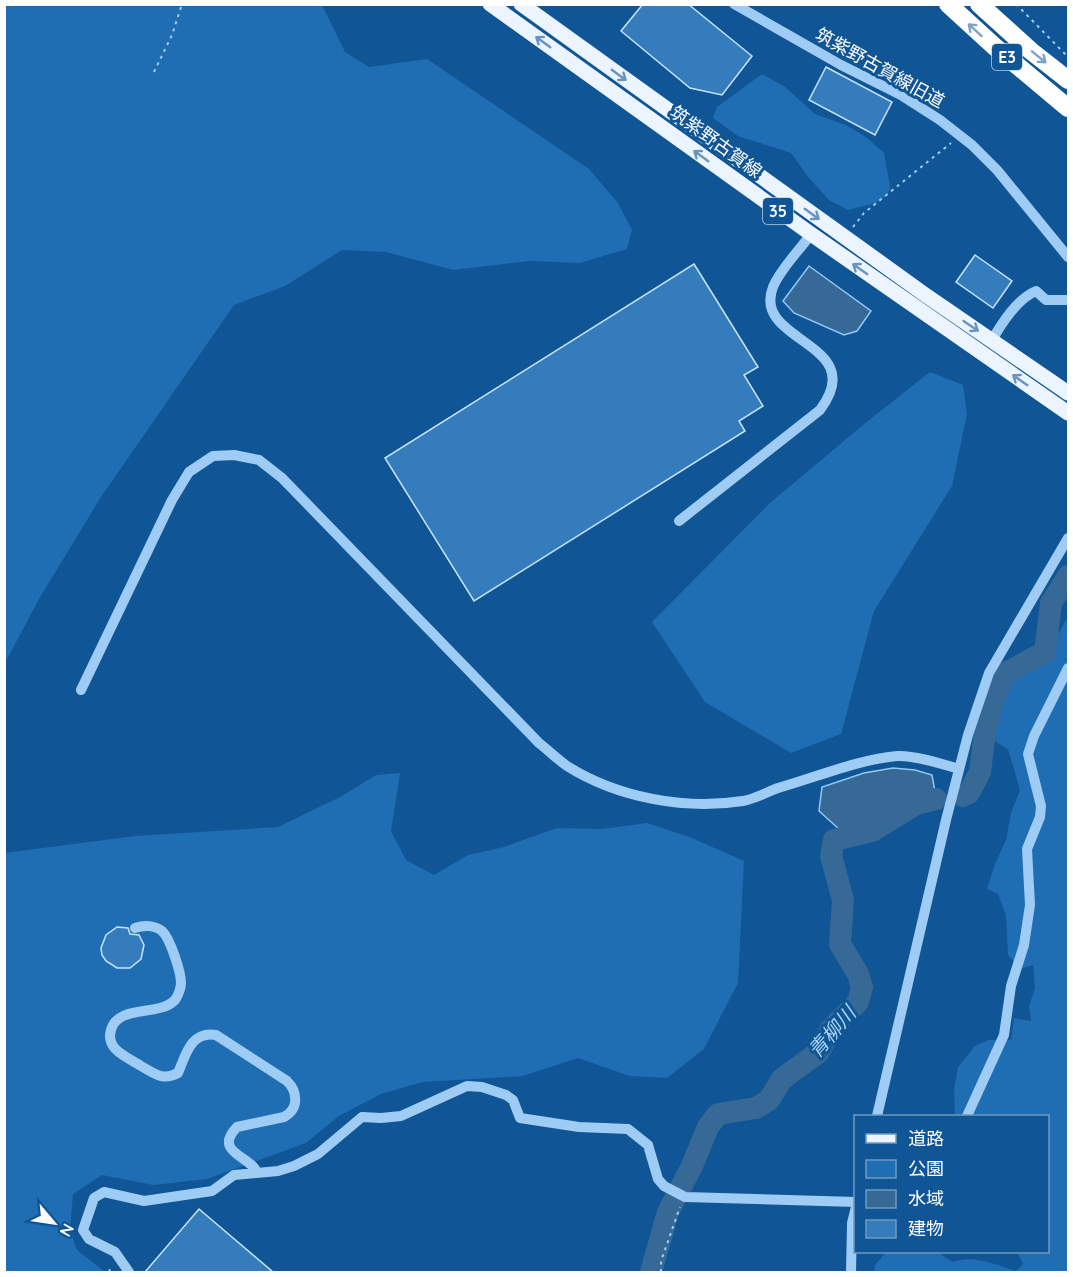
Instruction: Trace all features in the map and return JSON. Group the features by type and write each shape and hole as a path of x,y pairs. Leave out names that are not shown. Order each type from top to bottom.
{"highway":[{"name":"E3","path":"948,4 1068,108"},
{"name":"E3","path":"979,4 1031,51 1068,80"}],"main road":[{"name":"筑紫野古賀線","path":"490,4 811,234 1068,413"},
{"name":"筑紫野古賀線","path":"521,4 845,237 1068,393"}],"street":[{"name":"筑紫野古賀線旧道","path":"734,4 841,65 901,95 960,136 997,170 1068,257"},
{"path":"679,521 820,410 829,398 833,383 830,366 822,354 784,328 774,314 770,299 773,287 781,274 811,234"},
{"path":"992,340 999,328 1028,294 1036,291 1046,300 1068,300"},
{"path":"81,690 172,500 189,472 213,456 234,455 259,460 282,477 539,743 567,766 601,783 636,795 675,802 706,804 745,801 854,764 899,756 931,761 959,769"},
{"path":"877,1115 968,735 989,672 1068,538"},
{"path":"967,1115 1004,1035 1011,986 1024,945 1030,905 1027,849 1040,818 1041,806 1028,754 1034,736 1068,668"},
{"path":"135,928 152,926 161,930 168,939 181,982 179,992 167,1006 124,1016 115,1022 110,1035 111,1044 117,1051 160,1077 170,1077 178,1073 188,1048 195,1039 210,1034 216,1035 287,1081 293,1087 296,1100 289,1114 237,1126 230,1137 233,1151 256,1167 257,1173"},
{"path":"129,1272 115,1252 89,1239 84,1230 94,1198 104,1192 144,1201 162,1200 212,1191 234,1175 278,1172 318,1154 362,1117 401,1116 467,1086 482,1087 506,1095 513,1100 519,1118 579,1127 628,1129 648,1145 658,1179 674,1193 685,1197 854,1202"},
{"path":"852,1272 854,1212"}],"path":[{"path":"154,72 172,35 182,4"},
{"path":"1016,4 1068,57"},
{"path":"845,237 864,213 960,136"},
{"path":"661,1272 661,1262 674,1221 685,1197"}],"green space":[{"path":"4,5 322,5 345,52 369,67 427,59 589,169 618,203 632,230 627,249 580,263 530,261 453,270 386,252 342,250 285,286 234,305 101,497 39,599 5,663"},
{"path":"762,74 785,87 815,114 846,125 866,137 884,153 890,186 888,195 876,203 848,210 829,200 791,153 738,136 713,118 717,107"},
{"path":"930,372 963,385 967,414 952,486 874,611 841,734 791,753 705,702 652,622 770,503"},
{"path":"1068,616 1068,1272 874,1272 875,1265 885,1253 939,1253 953,1262 977,1260 1016,1271 1023,1264 1018,1253 1049,1253 1049,1115 955,1115 954,1089 958,1067 975,1046 988,1040 1011,1040 1014,1018 1031,1021 1029,1006 1035,988 1033,965 1020,969 1008,955 1006,916 998,894 987,889 1006,840 1011,813 1020,790 1008,749 996,742 990,719 1004,679 1028,667 1044,655"},
{"path":"400,773 391,831 406,860 434,875 468,855 504,847 557,828 602,829 647,823 692,838 744,861 738,983 704,1049 667,1078 630,1076 578,1058 523,1076 423,1082 381,1094 339,1116 306,1143 207,1179 153,1185 102,1175 73,1194 70,1230 77,1250 105,1272 5,1272 4,853 135,836 278,827 342,796 376,775"}],"water":[{"path":"809,266 871,311 857,331 844,335 794,313 783,301"},
{"path":"893,768 915,770 932,775 935,792 912,797 865,825 840,830 819,811 822,787 864,773"}],"building":[{"path":"643,4 688,4 752,56 722,95 690,88 621,31"},
{"path":"826,67 892,102 875,135 809,100"},
{"path":"975,255 1012,281 993,308 956,282"},
{"path":"694,264 758,367 744,375 763,406 739,421 745,431 474,601 385,458"},
{"path":"117,927 128,928 130,934 139,935 144,945 141,959 130,968 117,968 106,961 102,955 101,948 106,935"},
{"path":"199,1209 273,1272 145,1272"}],"waterway":[{"name":"青柳川","path":"963,796 969,793 980,772 985,732 993,700 1004,674 1045,652 1051,603 1068,576"},
{"name":"青柳川","path":"651,1272 668,1212 692,1166 708,1127 718,1114 756,1108 769,1100 782,1079 819,1052 830,1030 858,1002 862,987 858,974 840,944 843,900 831,856 834,840 872,831 916,804 936,799"}]}
